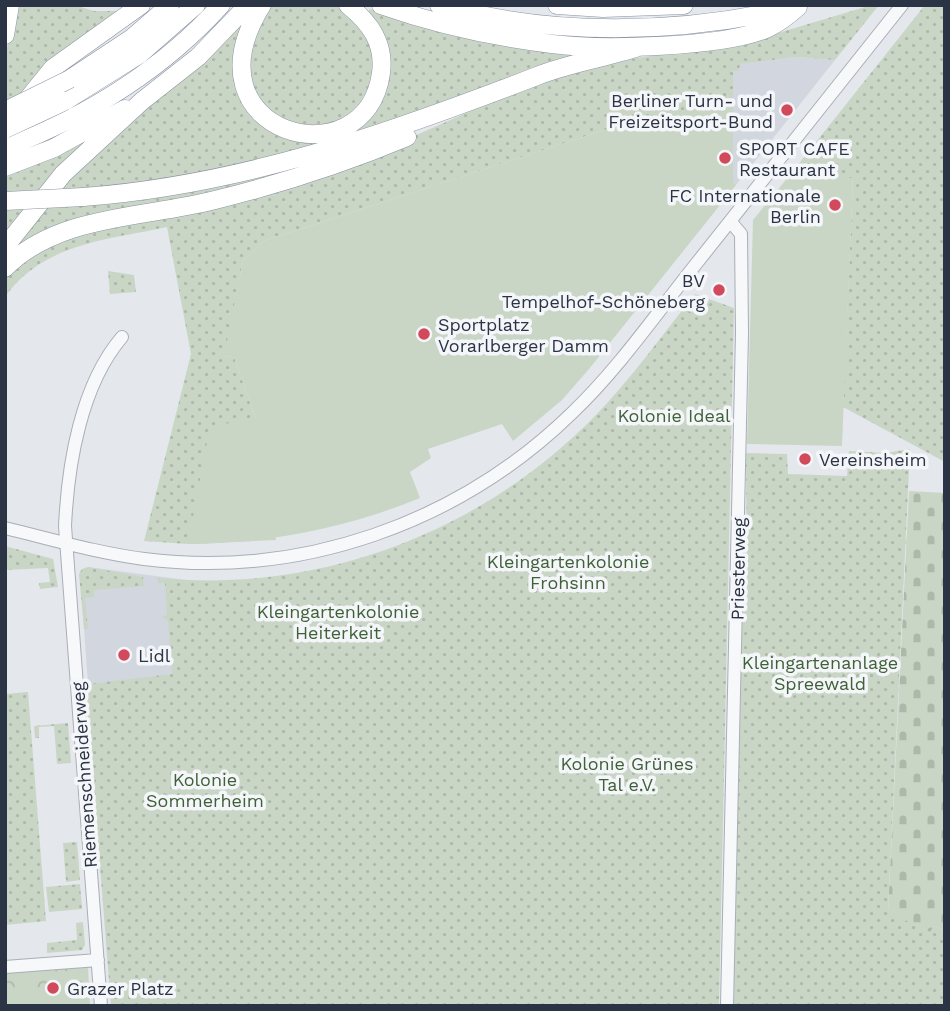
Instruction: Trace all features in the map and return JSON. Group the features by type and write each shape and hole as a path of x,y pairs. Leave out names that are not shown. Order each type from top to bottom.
{"highway":[{"path":"5,35 10,5"},
{"path":"5,146 24,102 46,75 141,5"},
{"path":"5,111 70,79 132,38 170,5"},
{"path":"5,129 65,102 140,54 196,5"},
{"path":"5,146 59,125 150,69 221,5"},
{"path":"5,247 63,174 142,101 198,57 248,5"},
{"path":"262,5 243,43 241,69 246,93 258,111 279,128 315,135 342,128 354,120 372,100 379,85 381,54 376,36 348,5"},
{"path":"381,5 441,23 524,40 566,46 639,47 722,38 765,29 801,6"},
{"path":"439,5 507,20 573,27 667,27 720,23 801,6"},
{"path":"557,5 603,8 684,5"},
{"path":"5,201 83,197 194,184 280,165 385,134 540,74 639,47"},
{"path":"5,268 34,244 66,230 213,201 346,162 454,116 501,90"},
{"path":"5,167 54,148 142,101"}],"street":[{"path":"5,528 153,560 220,563 266,560 348,544 435,511 500,473 574,412 603,381 902,5"},
{"name":"Priesterweg","path":"727,1006 742,348 741,234 730,221"},
{"name":"Riemenschneiderweg","path":"101,1006 65,515 83,418 100,366 122,337"},
{"path":"5,967 98,960"}],"shaded area":[{"path":"796,57 835,60 736,185 733,182 733,72 739,71 739,64"},
{"path":"88,567 186,580 192,680 88,684 80,573"}],"green space":[{"path":"14,5 74,5 94,11 117,11 120,15 24,94 5,103 5,61"},
{"path":"270,5 340,5 369,37 374,58 371,79 359,103 341,119 320,126 298,125 278,118 261,104 250,84 247,60 253,39"},
{"path":"879,5 835,60 796,57 740,64 739,71 733,72 733,105 623,124 264,241 243,261 225,356 234,357 256,419 276,540 188,544 144,541 191,354 167,227 99,241 57,255 20,279 5,297 5,274 44,244 371,155 532,84 637,58 768,36"},
{"path":"925,5 945,5 945,462 843,407 853,179 789,176"},
{"path":"370,9 391,16 599,52 397,122 222,173 55,192 82,161 244,22 237,45 235,66 238,87 245,104 256,120 272,131 292,139 317,142 379,101 385,87 368,12"},
{"name":"Sportplatz Vorarlberger Damm","path":"733,105 733,182 736,185 562,400 513,441 502,424 428,449 431,458 410,472 420,498 392,509 335,526 277,537 188,544 210,426 256,419 234,357 224,356 243,261 264,241 623,124"},
{"path":"100,130 5,239 5,174"},
{"path":"340,158 10,254 43,206"},
{"path":"789,176 853,178 842,446 747,444 753,220"},
{"path":"108,271 134,275 136,292 110,294"},
{"path":"695,294 734,308 719,1006 111,1006 86,688 88,684 172,674 168,621 162,616 167,615 165,583 158,583 158,578 219,580 279,576 337,564 394,547 449,523 501,493 549,458 594,417 634,372"},
{"name":"Kleingartenanlage Spreewald","path":"910,449 888,911 930,932 934,926 945,931 945,1006 733,1006 743,595 747,595 746,453 787,454 788,474 847,476 849,451 886,453"},
{"path":"909,491 945,493 945,931 934,926 930,932 888,912"},
{"path":"5,546 53,559 58,587 40,589 39,583 50,582 48,568 5,570"},
{"path":"88,567 143,577 144,586 94,590 94,597 85,598 88,629 84,629 79,574 82,569"},
{"path":"28,692 46,921 5,925 5,694"},
{"path":"68,723 71,763 57,764 54,726 39,727 39,738 35,738 34,726"},
{"path":"77,842 80,880 66,882 63,843"},
{"path":"80,884 82,909 49,912 46,887"},
{"path":"83,922 85,945 82,950 47,953 47,943 77,940 76,923"},
{"name":"Grazer Platz","path":"88,967 90,1006 5,1006 5,973"},
{"path":"81,986 82,1006 16,1006 15,991"}],"place":[{"name":"Berliner Turn- und Freizeitsport-Bund","path":"787,110"},
{"name":"SPORT CAFE Restaurant","path":"725,158"},
{"name":"FC Internationale Berlin","path":"835,205"},
{"name":"BV Tempelhof-Schöneberg","path":"719,290"},
{"name":"Sportplatz Vorarlberger Damm","path":"424,334"},
{"name":"Vereinsheim","path":"805,459"},
{"name":"Lidl","path":"124,655"},
{"name":"Grazer Platz","path":"53,988"}],"park label":[{"name":"Kolonie Ideal","path":"674,415"},
{"name":"Kleingartenkolonie Frohsinn","path":"568,571"},
{"name":"Kleingartenkolonie Heiterkeit","path":"338,621"},
{"name":"Kolonie Grünes Tal e.V.","path":"627,773"},
{"name":"Kolonie Sommerheim","path":"205,789"}]}
